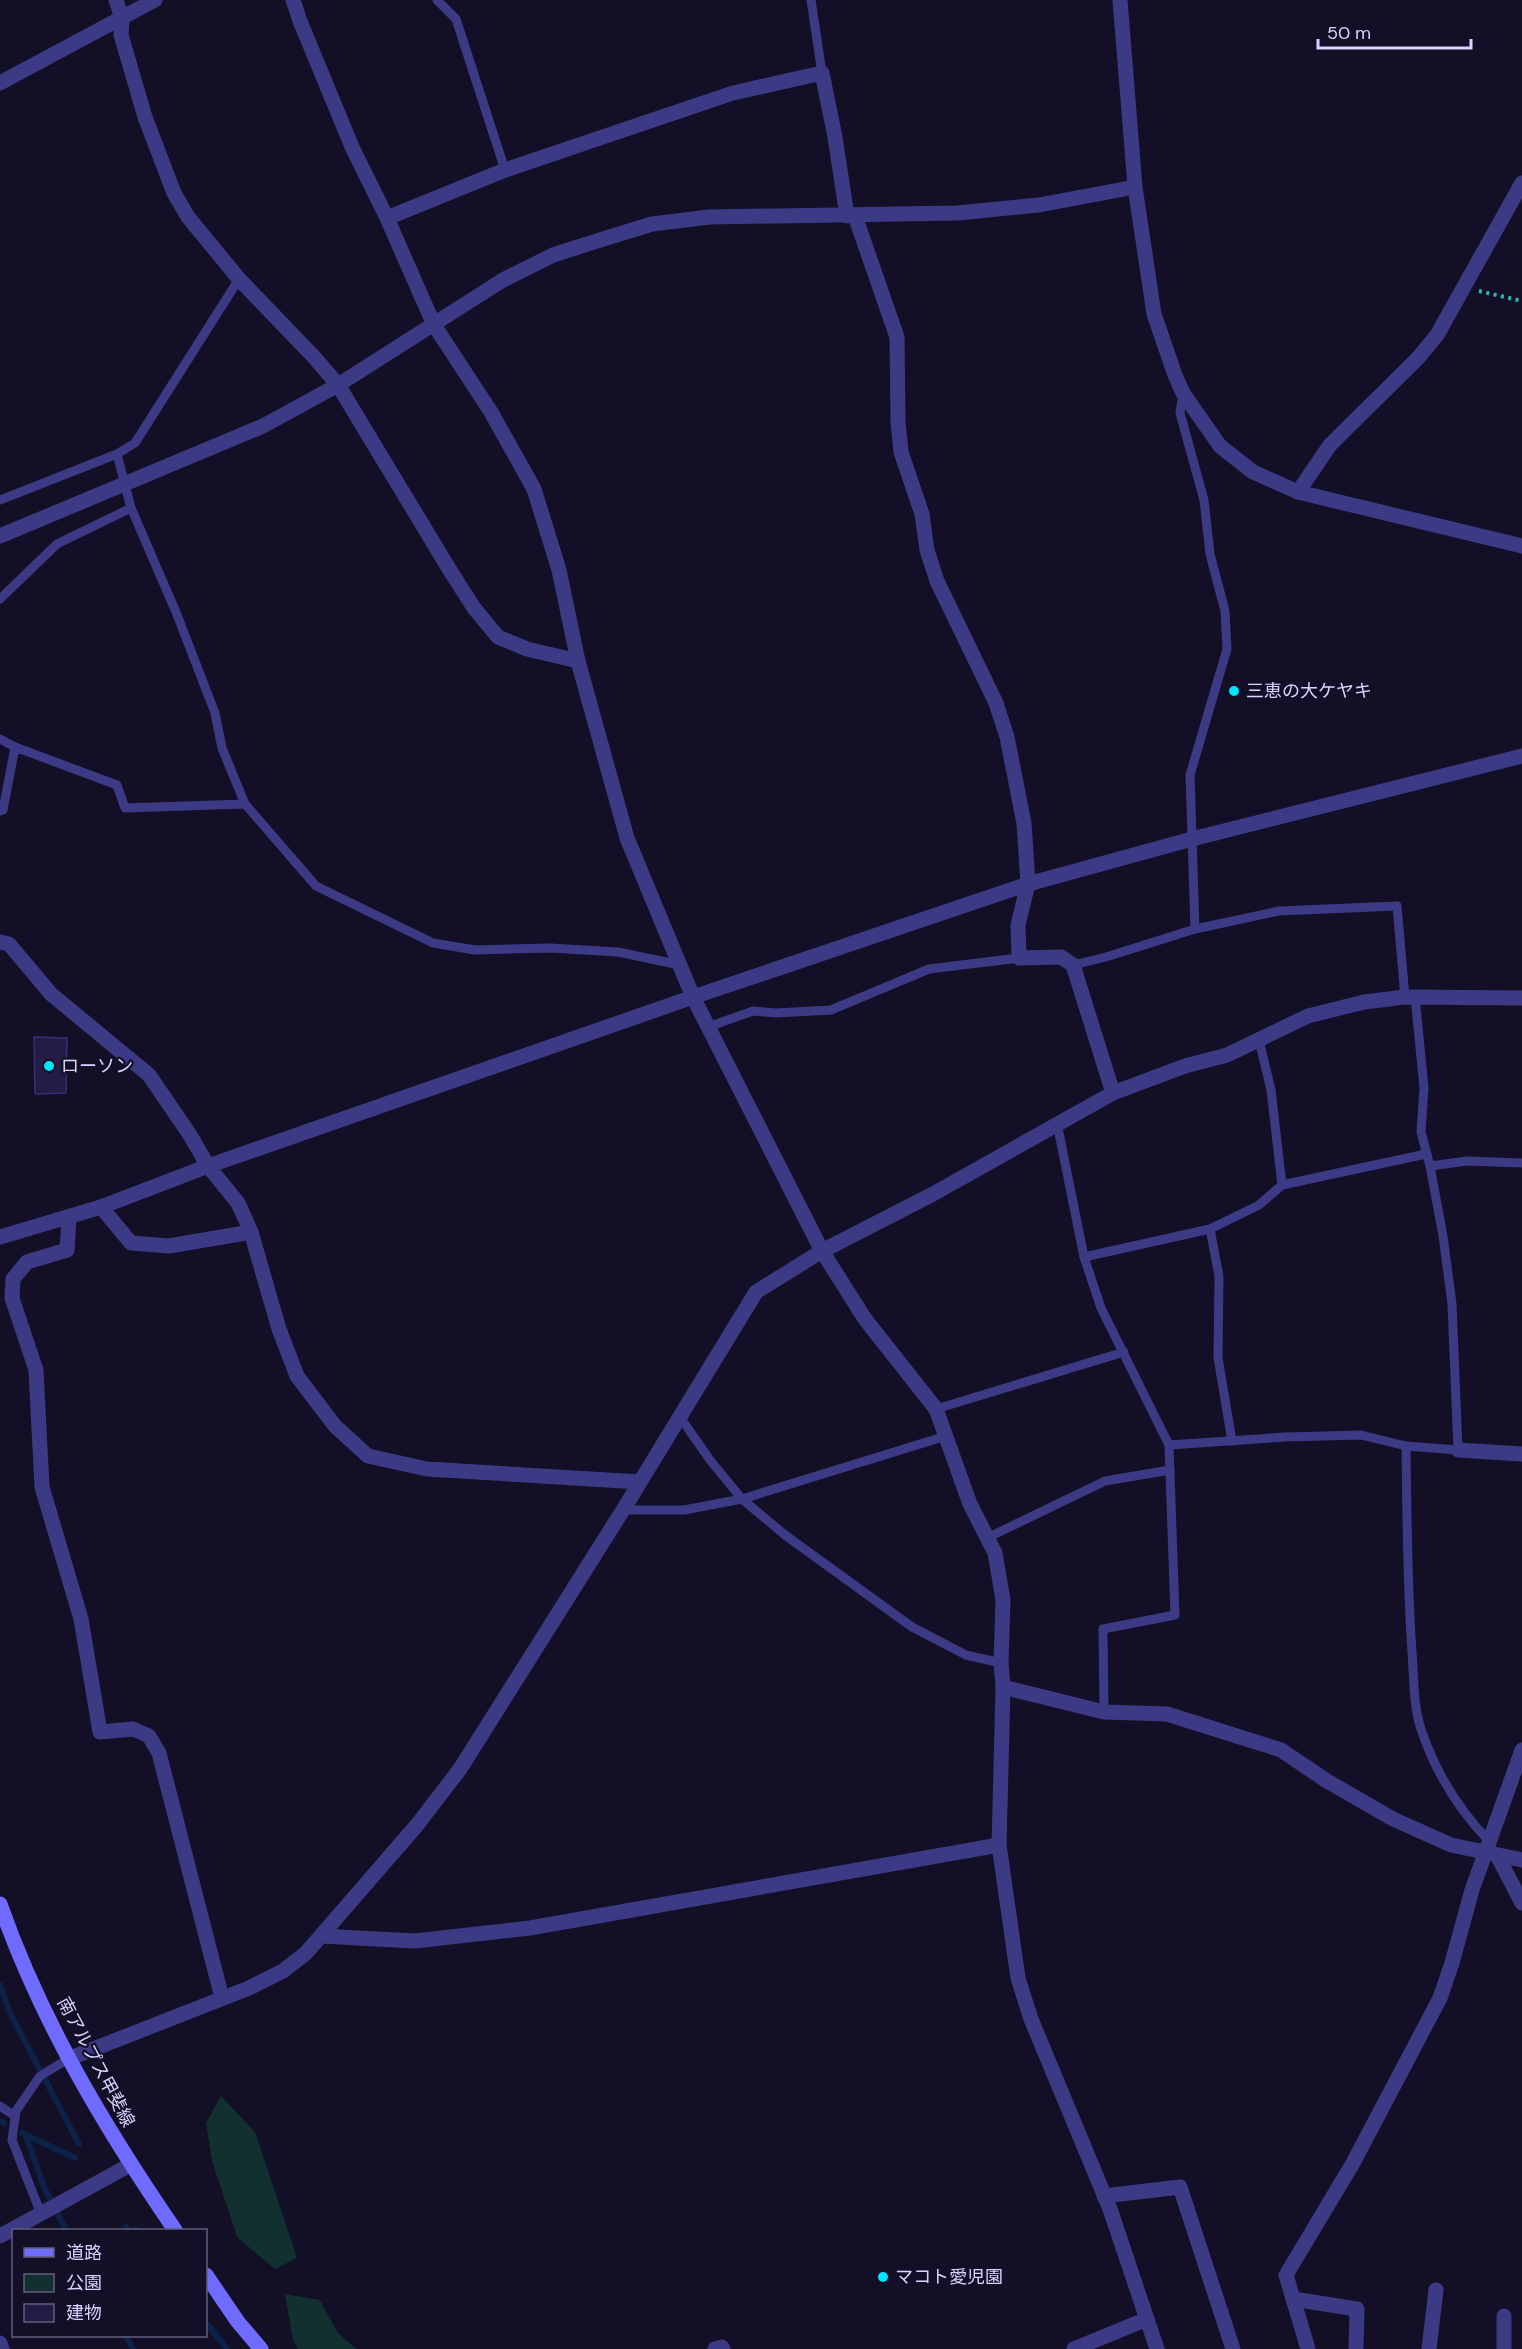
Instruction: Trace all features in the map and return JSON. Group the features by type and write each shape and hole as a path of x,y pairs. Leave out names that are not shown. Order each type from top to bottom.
{"main road":[{"name":"南アルプス甲斐線","path":"0,1904 14,1944 68,2059 130,2165 174,2229"},
{"path":"207,2277 237,2322 261,2349"}],"street":[{"path":"116,0 122,18 121,35 145,117 174,193 188,217 239,279 338,385 451,572 474,608 498,637 527,649 578,661"},
{"path":"0,84 155,0"},
{"path":"294,0 300,21 352,147 387,218 434,325 491,412 534,489 560,570 578,661 627,838 693,997 822,1251 865,1319 936,1409 970,1503 994,1553 1003,1600 1004,1687 999,1845 1018,1978 1031,2019 1104,2196 1157,2349"},
{"path":"1120,0 1135,187 1154,314 1183,393 1220,446 1253,472 1298,492 1522,546"},
{"path":"387,218 505,170 733,93 822,73 851,216 897,337 898,422 901,452 922,514 927,550 937,581 996,703 1007,737 1024,823 1028,884 1018,925 1019,958 1061,957 1073,965 1113,1093"},
{"path":"1298,492 1330,445 1418,358 1437,335 1522,183"},
{"path":"0,536 263,426 338,385 503,280 553,255 652,224 709,217 958,213 1039,205 1135,187"},
{"path":"0,1237 69,1218 208,1166 693,997 1028,884 1192,839 1522,756"},
{"path":"0,942 9,944 51,994 149,1075 208,1166 238,1203 251,1232 279,1329 297,1376 335,1426 368,1456 427,1468 640,1482"},
{"path":"68,2059 222,1998 283,1971 306,1953 417,1825 460,1769 623,1510 756,1292 822,1251 933,1194 1113,1093 1185,1066 1227,1055 1308,1016 1364,1002 1410,997 1522,999"},
{"path":"101,1207 131,1243 170,1246 251,1232"},
{"path":"69,1218 67,1250 27,1262 13,1279 12,1298 36,1370 42,1487 81,1619 100,1732 133,1729 149,1736 159,1753 222,1998"},
{"path":"1458,1450 1522,1454"},
{"path":"1004,1687 1104,1712 1167,1714 1281,1750 1327,1781 1394,1819 1451,1845 1490,1850 1522,1860"},
{"path":"1308,2349 1286,2276 1353,2163 1440,1998 1522,1750"},
{"path":"321,1936 416,1941 530,1928 999,1845"},
{"path":"1490,1850 1522,1904"},
{"path":"13,2229 130,2165"},
{"path":"1104,2196 1180,2187 1233,2349"},
{"path":"1429,2349 1436,2290"},
{"path":"1293,2299 1357,2309 1356,2349"},
{"path":"1504,2316 1504,2349"},
{"path":"1074,2349 1147,2319"},
{"path":"0,2343 2,2349"},
{"path":"715,2349 722,2347 723,2349"}],"lane":[{"path":"437,0 456,19 505,170"},
{"path":"811,0 822,73"},
{"path":"0,500 117,454 135,443 239,279"},
{"path":"1183,393 1180,413 1204,500 1210,554 1225,611 1227,649 1190,775 1195,929"},
{"path":"117,454 131,508 180,622 214,713 222,748 245,804 316,886 433,943 475,950 550,948 618,952 680,965"},
{"path":"0,599 57,544 131,508"},
{"path":"0,739 15,747 117,785 125,808 245,804"},
{"path":"0,811 3,810 15,747"},
{"path":"1073,965 1195,929 1279,911 1396,906 1424,1088 1420,1132 1430,1166 1443,1236 1452,1304 1458,1450 1406,1446 1361,1435 1169,1445"},
{"path":"708,1027 753,1011 776,1013 831,1010 928,969 1019,958"},
{"path":"1259,1040 1271,1090 1282,1185"},
{"path":"1057,1123 1084,1257 1101,1308 1169,1445 1175,1615 1103,1629 1104,1712"},
{"path":"1084,1257 1210,1229 1259,1204 1282,1185 1426,1154"},
{"path":"1430,1166 1467,1161 1522,1163"},
{"path":"1210,1229 1219,1276 1218,1358 1232,1441"},
{"path":"936,1409 1124,1352"},
{"path":"680,1417 710,1460 742,1499 785,1534 912,1627 966,1655 1002,1663"},
{"path":"623,1510 684,1510 742,1499 946,1436"},
{"path":"1406,1446 1407,1588 1415,1694 1420,1728 1437,1768 1454,1799 1490,1850"},
{"path":"987,1538 1105,1481 1170,1470"},
{"path":"41,2214 12,2140 16,2110 40,2076 68,2059"},
{"path":"0,2106 15,2116"}],"path":[{"path":"1464,287 1522,301"}],"green space":[{"path":"221,2096 255,2132 297,2258 275,2269 237,2237 212,2161 206,2123"},
{"path":"285,2294 320,2300 337,2332 356,2349 298,2349 293,2340"}],"building":[{"path":"34,1037 67,1038 66,1093 35,1094"}],"waterway":[{"path":"0,1985 10,2013 79,2144"},
{"path":"0,2121 4,2123"},
{"path":"22,2133 75,2158"},
{"path":"26,2136 44,2187 65,2229"},
{"path":"207,2324 227,2349"},
{"path":"127,2337 133,2349"}],"place":[{"name":"三恵の大ケヤキ","path":"1234,691"},
{"name":"ローソン","path":"49,1066"},
{"name":"マコト愛児園","path":"883,2277"}]}
